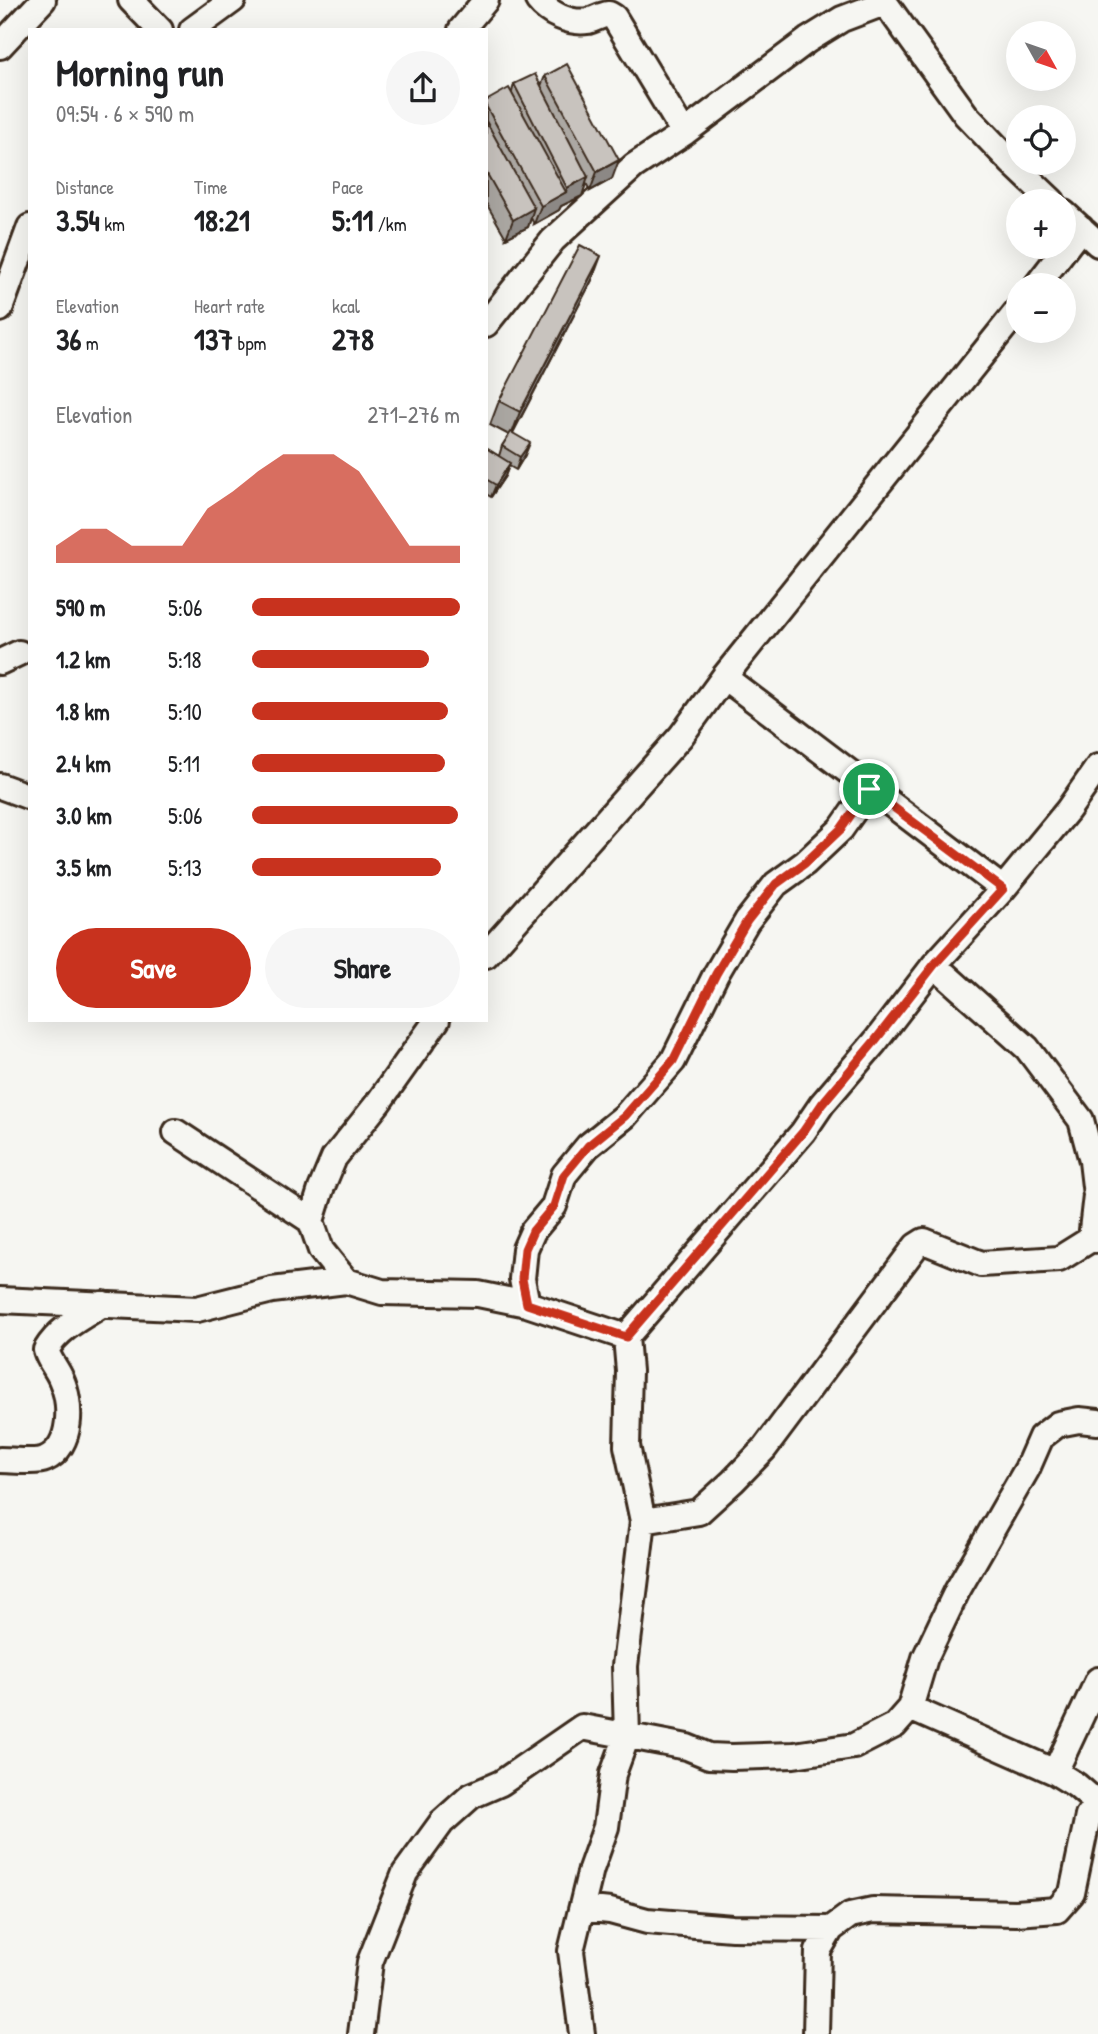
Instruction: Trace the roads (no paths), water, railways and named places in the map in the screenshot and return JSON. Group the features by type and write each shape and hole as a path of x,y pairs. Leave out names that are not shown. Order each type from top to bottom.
{"street":[{"path":"0,46 43,0"},
{"path":"131,0 158,28"},
{"path":"195,28 233,0"},
{"path":"463,28 486,0"},
{"path":"538,0 554,14 567,19 586,21 602,15 614,17 684,133"},
{"path":"488,321 553,240 634,166 684,133 808,40 842,19 884,1 966,115 1040,189"},
{"path":"1046,273 1081,228"},
{"path":"0,309 28,233"},
{"path":"488,953 681,736 724,677 1006,325"},
{"path":"724,677 1003,889"},
{"path":"582,2034 571,1951 591,1869 606,1827 613,1774 627,1736 625,1666 643,1521 627,1446 629,1371 626,1337 803,1132 822,1104 934,965 1003,889 1069,810 1098,766"},
{"path":"0,786 28,796"},
{"path":"527,1304 522,1279 525,1249 533,1231 554,1206 564,1175 588,1146 625,1116 673,1061 716,974 747,921 776,884 805,863 841,829 869,789"},
{"path":"643,1521 699,1512 733,1481 764,1449 916,1246 924,1241 981,1264 1059,1259 1095,1240 1096,1195 1092,1161 1081,1120 1027,1048 934,965"},
{"path":"346,1281 321,1250 311,1222 321,1189 334,1158 378,1103 436,1022"},
{"path":"176,1132 311,1222"},
{"path":"0,1300 197,1310 272,1290 346,1281 382,1292 478,1294 527,1304 626,1337"},
{"path":"0,1460 44,1460 58,1448 66,1434 69,1402 62,1380 46,1350 51,1340 63,1329 103,1304"},
{"path":"361,2034 370,1962 405,1873 442,1822 471,1796 501,1783 582,1727 687,1747 709,1756 794,1755 854,1746 895,1725 910,1708 925,1658 957,1591 1027,1469 1041,1437 1058,1424 1079,1420 1098,1422"},
{"path":"1055,1772 1098,1680"},
{"path":"816,2034 818,1951 831,1929 850,1915 873,1910 1016,1913 1057,1910 1072,1893 1088,1816 1097,1803 1055,1772 910,1708"},
{"path":"582,1908 610,1910 647,1921 732,1928 831,1929"}]}
